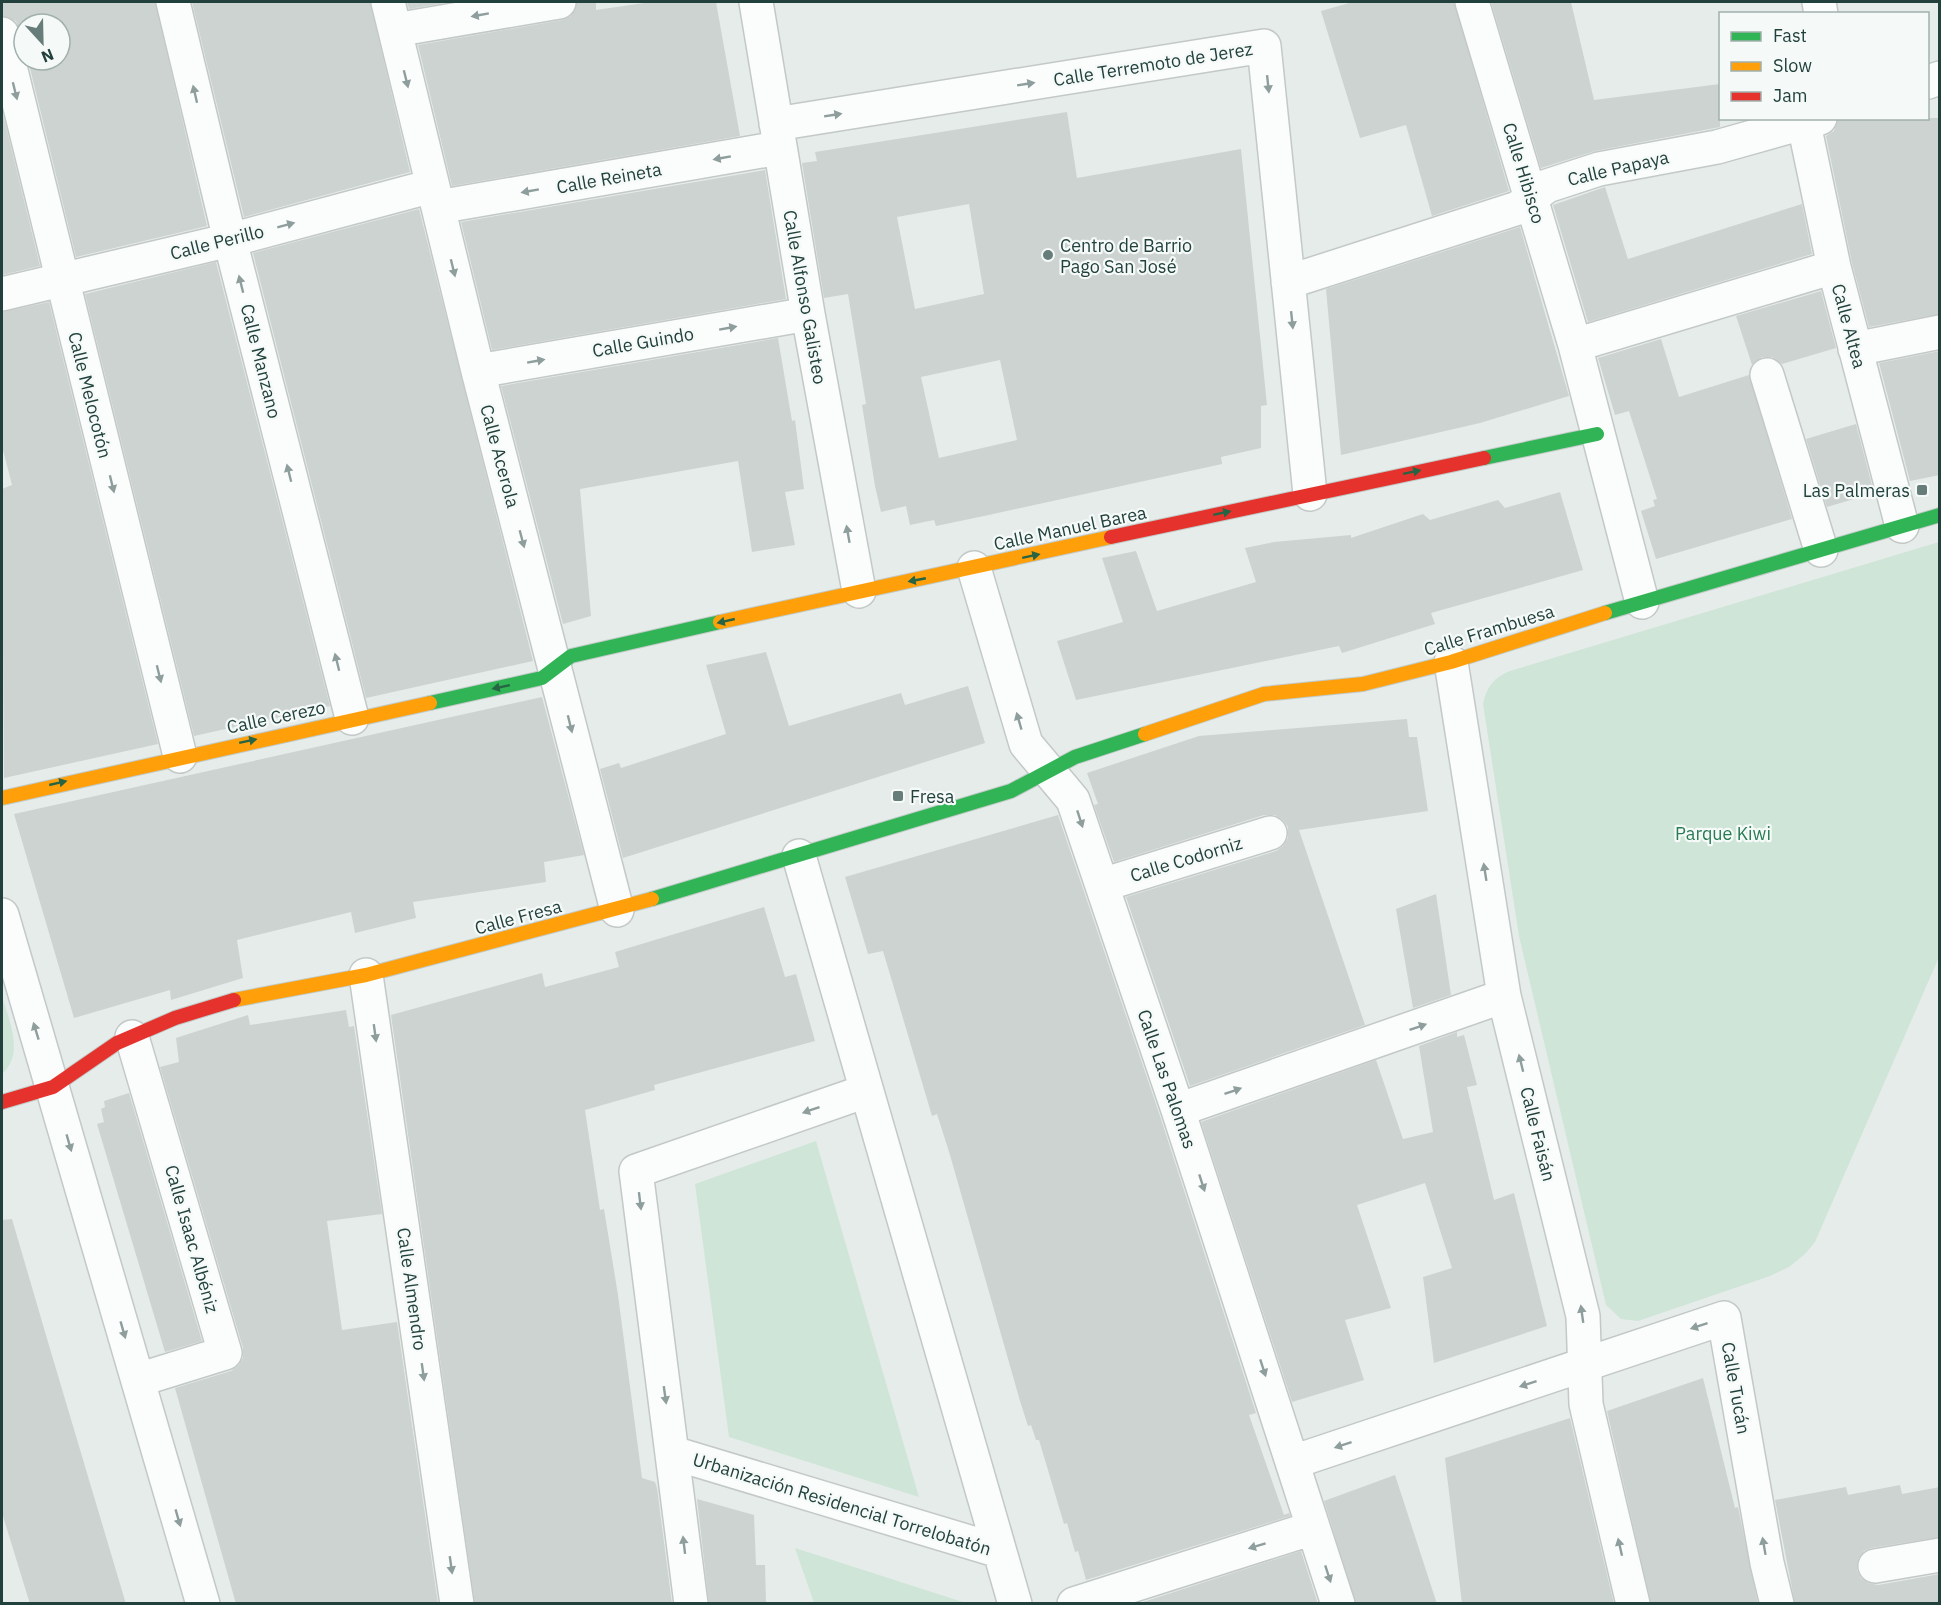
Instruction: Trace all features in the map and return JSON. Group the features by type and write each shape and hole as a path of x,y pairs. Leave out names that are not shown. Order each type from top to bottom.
{"street":[{"name":"Calle Manzano","path":"173,2 230,240 352,718"},
{"path":"391,16 559,2"},
{"name":"Calle Alfonso Galisteo","path":"756,2 808,314 859,591"},
{"name":"Calle Hibisco","path":"1472,2 1575,345 1642,602"},
{"name":"Calle Acerola","path":"391,16 478,371 617,910"},
{"name":"Calle Melocotón","path":"2,34 60,279 180,756"},
{"name":"Calle Terremoto de Jerez","path":"777,136 1264,46 1310,494"},
{"name":"Calle Papaya","path":"1288,282 1518,208 1547,186 1599,169 1717,147 1812,121"},
{"name":"Calle Altea","path":"1812,121 1834,267 1902,526"},
{"name":"Calle Reineta","path":"435,197 777,136"},
{"name":"Calle Perillo","path":"2,294 230,240 435,197"},
{"path":"1575,345 1834,267"},
{"name":"Calle Guindo","path":"478,371 808,314"},
{"path":"1855,349 1940,332"},
{"path":"1767,375 1821,550"},
{"name":"Calle Manuel Barea","path":"555,668 571,656 859,591 1597,434"},
{"name":"Calle Frambuesa","path":"1049,770 1076,757 1264,694 1363,684 1451,662 1642,602 1940,514"},
{"name":"Calle Las Palomas","path":"974,568 1026,744 1073,800 1178,1110 1338,1604"},
{"name":"Calle Faisán","path":"1451,662 1504,996 1583,1316 1586,1404 1633,1604"},
{"name":"Calle Cerezo","path":"2,798 180,756 542,678 555,668"},
{"name":"Calle Fresa","path":"2,1102 52,1087 117,1043 175,1018 243,998 366,975 617,910 1011,791 1049,770"},
{"name":"Calle Codorniz","path":"1102,885 1270,833"},
{"name":"Urbanización Residencial Torrelobatón","path":"799,856 1015,1604"},
{"path":"2,915 202,1604"},
{"name":"Calle Almendro","path":"366,975 457,1604"},
{"path":"1178,1110 1504,996"},
{"name":"Calle Isaac Albéniz","path":"132,1037 225,1353 138,1380"},
{"name":"Urbanización Residencial Torrelobatón","path":"866,1091 636,1171 673,1453 999,1551"},
{"name":"Calle Tucán","path":"1584,1365 1724,1318 1767,1563 1777,1604"},
{"path":"1293,1462 1584,1365"},
{"path":"673,1453 691,1604"},
{"path":"1074,1604 1313,1528"},
{"path":"1875,1566 1940,1554"}],"green space":[{"name":"Parque Kiwi","path":"1939,542 1939,957 1815,1242 1805,1254 1789,1267 1770,1276 1638,1321 1621,1319 1606,1305 1519,936 1483,704 1486,693 1495,680 1510,671"},
{"path":"2,996 11,1026 14,1047 9,1066 2,1074"},
{"path":"816,1141 919,1497 729,1437 695,1184"},
{"path":"795,1548 966,1603 814,1603"}],"building":[{"path":"2,2 155,2 207,226 76,257 31,72 72,72 72,12 12,12 12,20 2,16"},
{"path":"192,2 370,2 410,172 244,217"},
{"path":"407,2 451,2 409,9"},
{"path":"577,2 596,2 596,10 651,2 716,2 740,136 452,186 418,45 562,20 571,16"},
{"path":"1353,2 1454,2 1509,191 1432,216 1406,125 1360,138 1321,11"},
{"path":"1491,2 1571,2 1594,100 1719,84 1720,127 1595,151 1541,168"},
{"path":"2,110 40,266 2,275"},
{"path":"1067,112 1077,178 1241,149 1267,405 1261,406 1261,448 1221,457 1222,464 936,526 934,520 910,525 906,506 881,512 862,405 866,404 848,294 824,298 802,163 817,161 815,152","holes":["969,204 984,294 915,309 897,217","1000,360 1017,440 939,458 921,377"]},
{"path":"1940,118 1940,314 1869,327 1852,263 1826,136 1834,131 1837,120"},
{"path":"765,170 786,299 492,350 461,222"},
{"path":"1605,187 1628,259 1802,204 1812,254 1588,322 1553,205"},
{"path":"419,209 533,661 366,698 253,253"},
{"path":"1520,227 1569,396 1480,423 1341,455 1326,289"},
{"path":"216,262 330,706 194,736 85,294"},
{"path":"1821,291 1836,348 1782,364 1772,357 1762,357 1752,365 1736,316"},
{"path":"49,302 158,744 4,778 2,489 12,485 2,446 2,312"},
{"path":"778,338 792,421 795,420 804,489 785,492 795,545 752,552 738,461 580,489 591,616 563,624 501,386"},
{"path":"1661,339 1679,397 1749,375 1792,519 1656,559 1641,511 1655,506 1653,500 1657,499 1629,411 1615,415 1598,358"},
{"path":"1940,351 1940,475 1910,481 1879,363"},
{"path":"1856,424 1874,493 1827,507 1806,439"},
{"path":"1560,492 1583,570 1431,613 1435,624 1342,653 1339,646 1076,700 1057,641 1123,622 1102,558 1136,551 1157,611 1256,582 1245,548 1274,542 1351,535 1351,538 1423,514 1430,520 1498,500 1505,508"},
{"path":"766,652 789,726 901,693 905,705 968,686 985,743 623,858 600,769 619,763 621,768 726,734 706,665"},
{"path":"542,697 584,855 544,862 546,882 413,902 416,918 355,933 351,912 237,940 243,978 171,1000 170,990 74,1018 14,814"},
{"path":"1407,719 1409,737 1417,737 1428,811 1299,830 1365,1025 1190,1086 1126,897 1276,851 1288,838 1288,827 1275,815 1264,815 1114,862 1094,805 1098,804 1087,773 1199,736"},
{"path":"1058,815 1160,1116 1256,1413 1249,1415 1284,1515 1289,1513 1290,1516 1086,1580 1067,1523 1064,1524 1039,1440 1036,1440 1031,1425 1028,1426 950,1155 937,1114 932,1116 883,951 868,954 845,877"},
{"path":"1436,894 1451,995 1413,1008 1396,909"},
{"path":"764,907 785,977 796,974 815,1041 654,1085 655,1090 585,1110 600,1210 604,1209 618,1295 642,1478 655,1482 657,1488 672,1604 475,1604 391,1015 542,973 545,987 619,967 615,952"},
{"path":"346,1010 349,1027 354,1026 382,1214 327,1221 342,1330 397,1322 438,1604 236,1604 175,1388 231,1371 243,1358 243,1348 160,1067 179,1062 176,1038 248,1015 250,1025"},
{"path":"1457,1032 1457,1037 1464,1035 1477,1085 1467,1087 1494,1200 1514,1193 1547,1326 1434,1363 1423,1277 1452,1268 1425,1183 1357,1205 1391,1308 1345,1320 1364,1380 1292,1402 1201,1122 1376,1060 1403,1139 1433,1132 1419,1046"},
{"path":"129,1093 202,1341 165,1352 97,1124 104,1122 101,1109 105,1107 104,1101"},
{"path":"12,1219 126,1604 30,1604 2,1513 2,1220"},
{"path":"1703,1378 1735,1508 1738,1507 1758,1604 1651,1604 1607,1411"},
{"path":"1570,1418 1614,1604 1462,1604 1445,1458"},
{"path":"1395,1475 1437,1604 1356,1604 1324,1501"},
{"path":"1900,1485 1902,1494 1940,1487 1940,1537 1871,1548 1864,1551 1858,1559 1857,1570 1861,1578 1868,1583 1878,1585 1940,1574 1940,1604 1795,1604 1775,1500 1846,1487 1848,1495"},
{"path":"697,1499 754,1515 756,1565 765,1565 766,1604 709,1604"},
{"path":"1301,1551 1318,1604 1137,1604"}],"traffic: fast":[{"path":"1484,458 1597,434"},
{"path":"1605,613 1940,515"},
{"path":"430,703 542,678 571,656 720,622"},
{"path":"652,899 1011,791 1075,757 1145,734"}],"traffic: slow":[{"path":"720,622 1111,537"},
{"path":"1145,734 1264,694 1363,684 1451,662 1605,613"},
{"path":"2,798 430,703"},
{"path":"234,1000 366,975 652,899"}],"traffic: jam":[{"path":"1111,537 1484,458"},
{"path":"2,1102 53,1087 117,1043 175,1018 234,1000"}],"place":[{"name":"Centro de Barrio Pago San José","path":"1048,255"},
{"name":"Las Palmeras","path":"1922,490"},
{"name":"Fresa","path":"898,796"}]}
